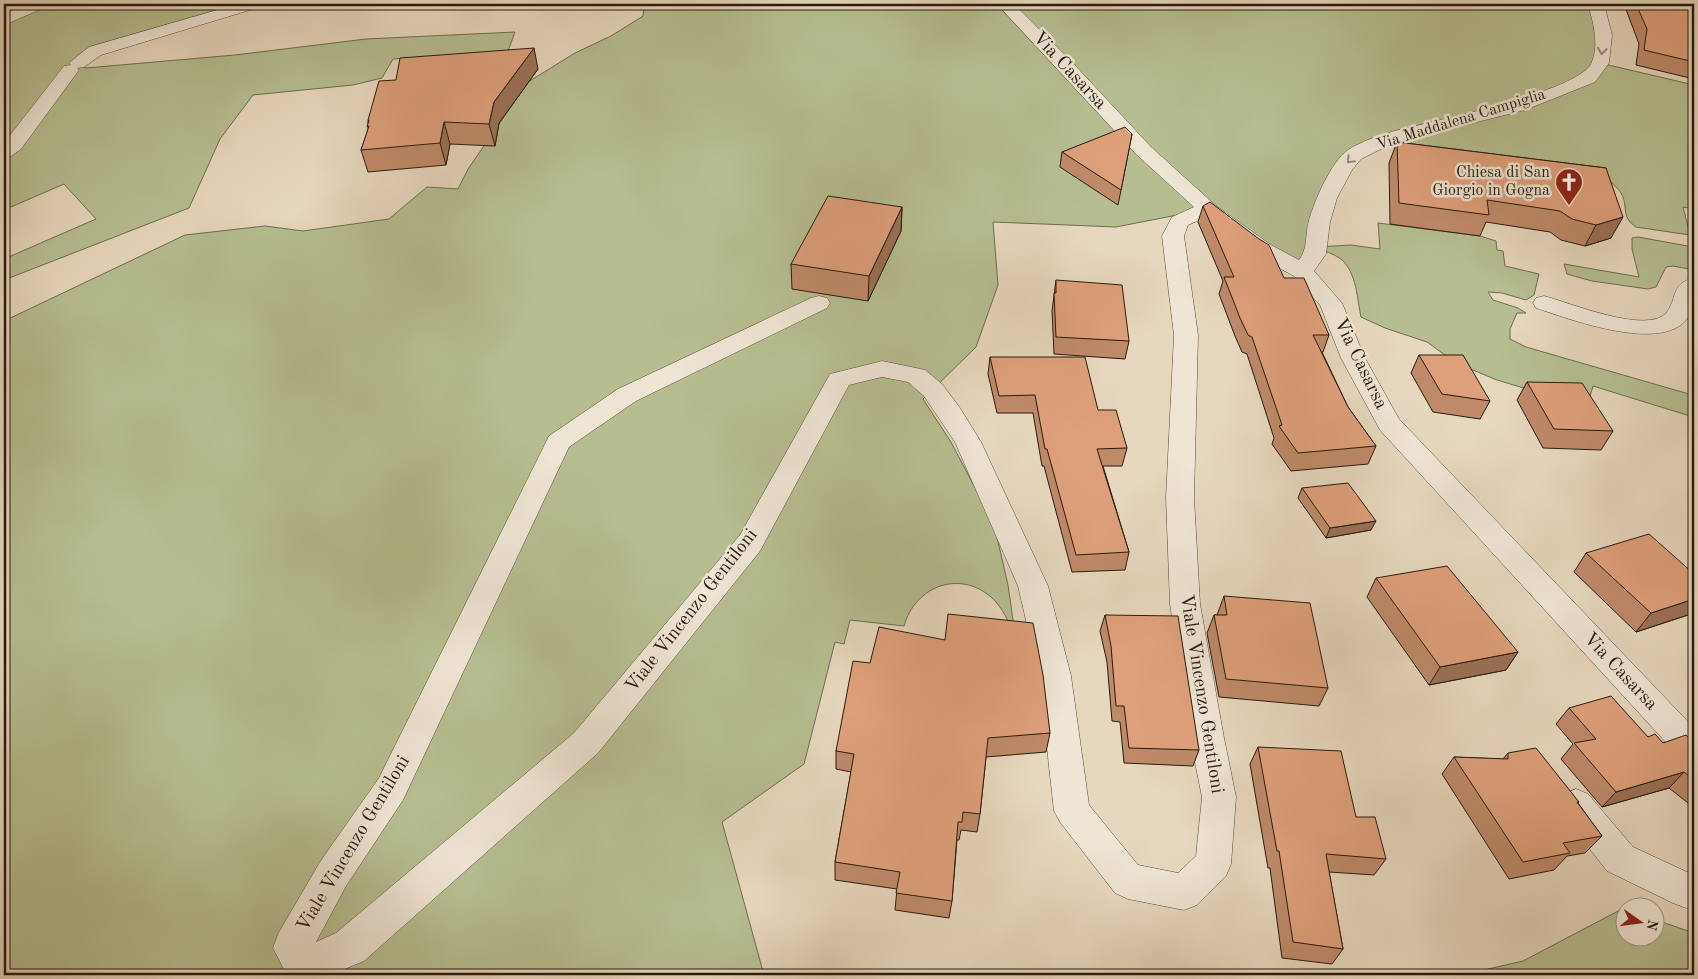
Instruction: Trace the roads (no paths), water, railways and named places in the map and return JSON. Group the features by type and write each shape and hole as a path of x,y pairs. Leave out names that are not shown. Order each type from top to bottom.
{"street":[{"path":"4,20 40,4"},
{"path":"4,152 14,145 74,67 95,51 254,4"},
{"name":"Via Casarsa","path":"1005,4 1064,64 1144,151 1208,210 1263,250 1302,271 1330,303 1353,358 1389,424 1694,750"},
{"name":"Via Maddalena Campiglia","path":"1302,271 1315,254 1319,222 1327,198 1343,168 1354,155 1395,137 1519,106 1590,78 1600,63 1604,35 1596,4"},
{"name":"Viale Vincenzo Gentiloni","path":"820,303 627,395 558,442 391,788 333,874 292,948 304,967 350,947 586,744 750,543 839,380 882,368 916,376 933,390 951,414 968,442 987,480 1033,586 1055,676 1072,810 1128,881 1184,892 1213,864 1219,797 1207,738 1185,604 1180,498 1186,336 1173,236 1179,221 1208,210"},
{"path":"1544,303 1603,321 1645,328 1660,327 1672,321 1682,306 1686,291 1694,285"},
{"path":"1554,778 1620,859 1686,890 1694,889"}],"place":[{"name":"Chiesa di San Giorgio in Gogna","path":"1569,206"}]}
